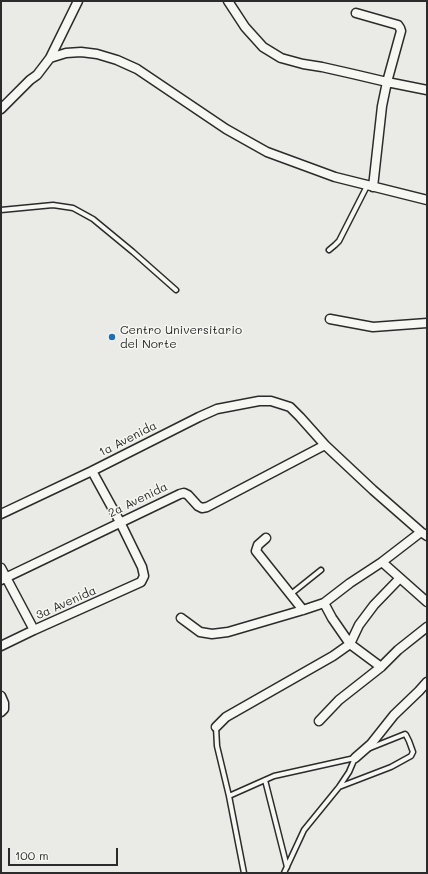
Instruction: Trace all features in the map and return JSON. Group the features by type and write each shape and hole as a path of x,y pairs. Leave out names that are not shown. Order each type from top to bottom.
{"street":[{"path":"1,109 37,75 50,58 78,1"},
{"path":"228,1 245,27 263,47 281,58 427,90"},
{"path":"356,13 398,25 401,31 382,106 370,186"},
{"path":"50,58 66,53 81,52 98,54 117,60 137,69 226,129 267,152 335,177 427,200"},
{"path":"330,319 372,327 427,323"},
{"name":"1a Avenida","path":"1,514 217,409 260,401 271,401 290,407 300,416 325,445"},
{"path":"181,618 200,632 212,634 228,632 324,603 350,583 424,534 372,490 325,445"},
{"name":"2a Avenida","path":"4,579 180,494 184,493 188,495 198,506 202,508 207,507 325,445"},
{"path":"92,471 120,522"},
{"name":"3a Avenida","path":"1,646 141,582 144,576 142,567 120,522"},
{"path":"266,538 258,545 256,551 303,610"},
{"path":"382,562 427,602"},
{"path":"1,568 4,579 34,630"},
{"path":"216,727 226,717 333,656 350,644 359,625 370,610 400,578"},
{"path":"324,603 332,618 350,644 381,667"},
{"path":"319,721 339,700 381,667 398,650 427,627"},
{"path":"355,758 371,744 394,715 420,691 427,682"},
{"path":"1,696 4,703 3,711"}],"lane":[{"path":"329,250 339,240 370,186"},
{"path":"1,210 53,205 73,208 94,219 176,290"},
{"path":"291,594 321,570"},
{"path":"216,727 217,746 229,796 244,873"},
{"path":"339,787 391,767 411,756 413,752 405,734 363,751"},
{"path":"229,796 274,776 355,758"},
{"path":"284,873 304,830 339,787 349,772 355,758"},
{"path":"266,780 287,867"}],"place":[{"name":"Centro Universitario del Norte","path":"112,337"}]}
